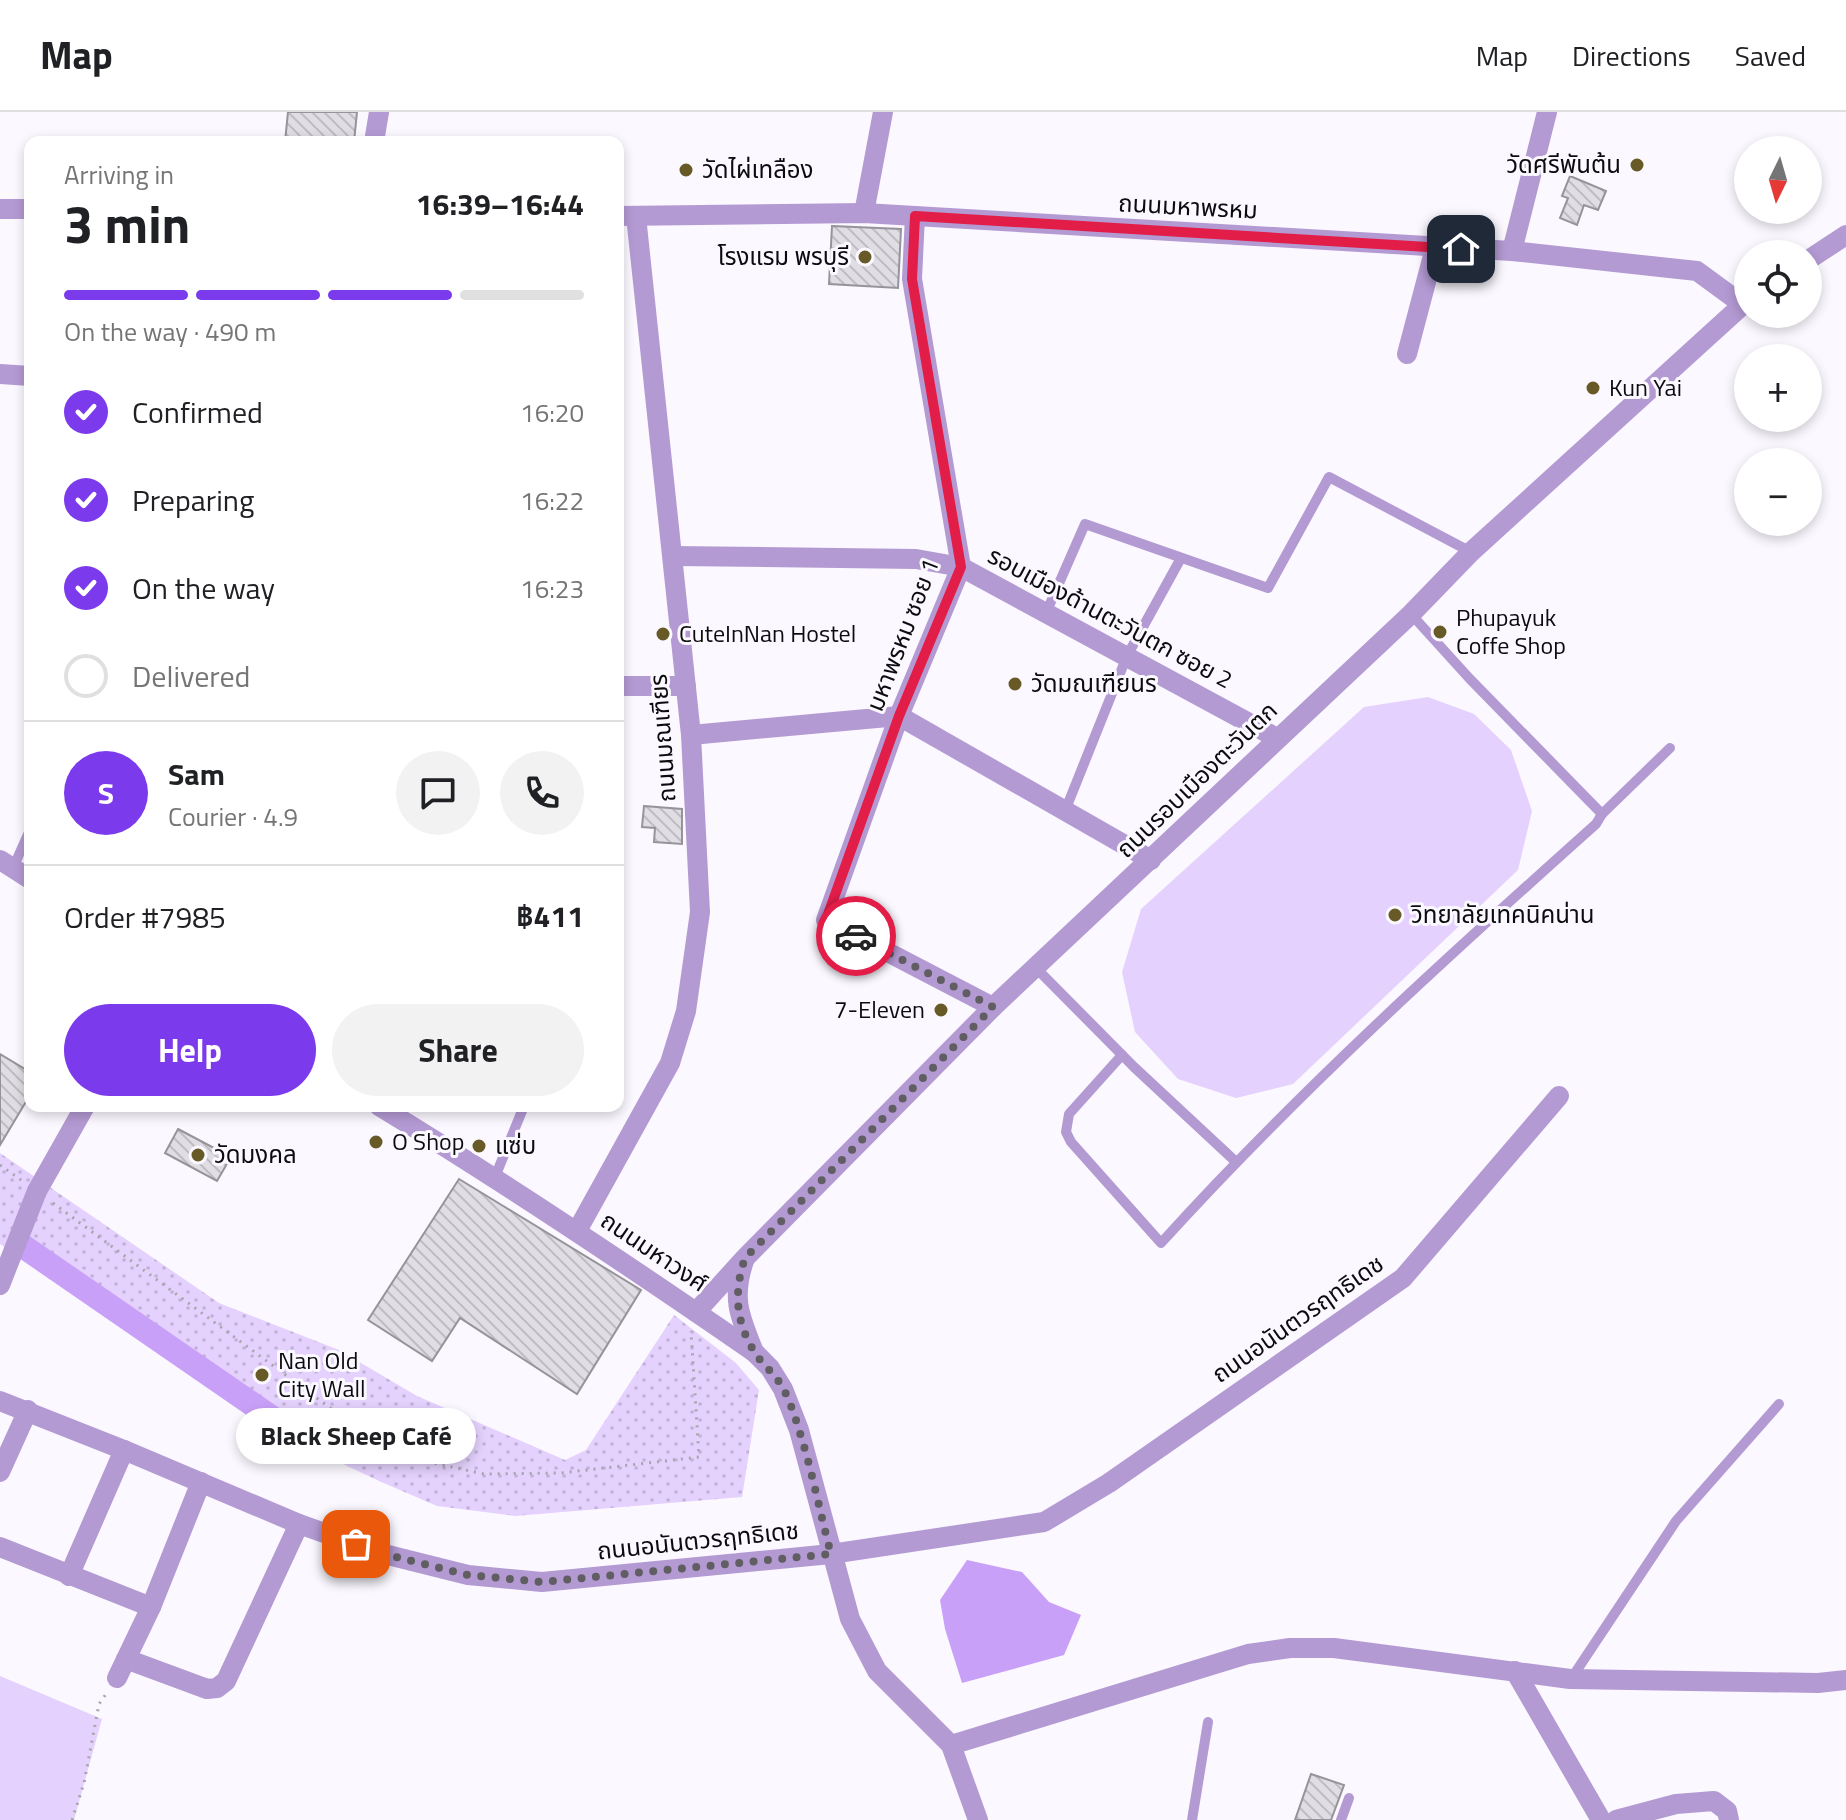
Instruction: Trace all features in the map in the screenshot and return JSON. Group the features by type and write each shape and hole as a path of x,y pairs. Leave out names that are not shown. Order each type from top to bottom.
{"street":[{"path":"375,136 379,112"},
{"path":"864,213 883,112"},
{"path":"1512,251 1547,112"},
{"path":"0,209 24,209"},
{"name":"ถนนมหาพรหม","path":"627,216 864,213 1512,251 1697,271 1734,295"},
{"name":"ถนนมณเฑียร","path":"577,1231 670,1063 686,1011 700,912 691,735 673,556 627,216"},
{"name":"มหาพรหม ซอย 1","path":"915,216 912,279 961,567 899,716 826,920 993,1007"},
{"path":"1822,251 1846,235"},
{"path":"1407,354 1435,248"},
{"name":"ถนนรอบเมืองตะวันตก","path":"696,1312 745,1258 993,1007 1411,614 1471,552 1734,312"},
{"path":"0,374 24,376"},
{"name":"รอบเมืองด้านตะวันตก ซอย 2","path":"673,556 916,559 961,567 1277,738"},
{"path":"624,686 686,686"},
{"path":"691,735 899,716 1151,860"},
{"name":"ถนนอนันตวรฤทธิเดช","path":"0,1401 299,1524 384,1554 468,1575 542,1582 831,1554 1044,1522 1109,1483 1403,1278 1559,1096"},
{"path":"0,1285 37,1191 82,1112"},
{"name":"ถนนมหาวงศ์","path":"389,1112 577,1231 754,1352 770,1368 789,1402 799,1430 850,1619 877,1671 951,1745"},
{"path":"745,1258 736,1297 754,1352"},
{"path":"0,1472 28,1410"},
{"path":"69,1576 124,1450"},
{"path":"201,1482 151,1607 122,1668 207,1689 217,1688 226,1681 299,1524"},
{"path":"0,1547 151,1607"},
{"path":"978,1820 951,1745 1248,1654 1290,1648 1334,1648 1570,1679 1818,1683 1846,1680"},
{"path":"1515,1671 1601,1820"},
{"path":"1616,1820 1679,1812 1714,1801 1727,1811 1729,1820"}],"lane":[{"path":"1046,613 1085,524 1268,588 1329,477 1471,552"},
{"path":"1065,811 1127,656 1181,558"},
{"path":"1411,614 1602,814"},
{"path":"1122,1055 1069,1114 1066,1132 1071,1142 1161,1243 1235,1161 1437,966 1596,824 1602,814 1670,748"},
{"path":"14,869 24,845"},
{"path":"1036,968 1122,1055 1235,1161"},
{"path":"495,1177 522,1112"},
{"path":"1570,1679 1676,1521 1779,1404"},
{"path":"1192,1820 1208,1722"},
{"path":"1341,1820 1349,1798"}],"path":[{"path":"0,1165 360,1430 424,1461 484,1474 561,1473 699,1457 690,1332 696,1312"},
{"path":"72,1820 84,1783 99,1704 122,1668"}],"shaded area":[{"path":"1428,697 1474,714 1511,750 1532,811 1518,870 1293,1084 1236,1098 1178,1079 1135,1032 1122,972 1141,909 1364,707"},
{"path":"0,1153 219,1303 339,1350 417,1396 565,1460 586,1450 674,1315 736,1363 759,1390 742,1497 515,1516 437,1506 379,1481 280,1434 0,1244"},
{"path":"25,1233 288,1414 274,1434 13,1254"},
{"path":"967,1560 1022,1572 1049,1602 1081,1615 1064,1655 962,1683 945,1629 940,1600"},
{"path":"0,1676 102,1719 74,1820 0,1820"}],"building":[{"path":"288,112 357,112 355,136 286,136"},
{"path":"1570,176 1606,191 1598,210 1584,205 1577,225 1560,218 1568,198 1562,196"},
{"name":"โรงแรม พรบุรี","path":"832,226 901,229 898,288 829,284"},
{"path":"644,806 682,809 682,844 654,842 655,828 642,827"},
{"path":"0,1054 24,1068 24,1105 0,1145"},
{"name":"วัดมงคล","path":"178,1129 231,1157 217,1181 165,1153"},
{"path":"459,1179 641,1290 577,1394 460,1318 432,1361 368,1320"},
{"path":"1311,1774 1344,1785 1331,1820 1295,1820"}],"way so far":[{"path":"356,1544 468,1575 542,1582 831,1554 799,1430 783,1389 770,1368 754,1352 740,1316 736,1297 738,1280 745,1258 993,1007 856,936"}],"place":[{"name":"วัดศรีพันต้น","path":"1637,165"},
{"name":"วัดไผ่เทลือง","path":"686,170"},
{"name":"โรงแรม พรบุรี","path":"865,257"},
{"name":"Kun Yai","path":"1593,388"},
{"name":"Phupayuk Coffe Shop","path":"1440,632"},
{"name":"CuteInNan Hostel","path":"663,634"},
{"name":"วัดมณเฑียนร","path":"1015,684"},
{"name":"วิทยาลัยเทคนิคน่าน","path":"1395,915"},
{"name":"7-Eleven","path":"941,1010"},
{"name":"O Shop","path":"376,1142"},
{"name":"แซ่บ","path":"479,1146"},
{"name":"วัดมงคล","path":"198,1155"},
{"name":"Nan Old City Wall","path":"262,1375"},
{"name":"Black Sheep Café","path":"356,1544"}],"route":[{"path":"856,936 826,920 899,716 961,567 912,279 915,216 1461,249"}]}
